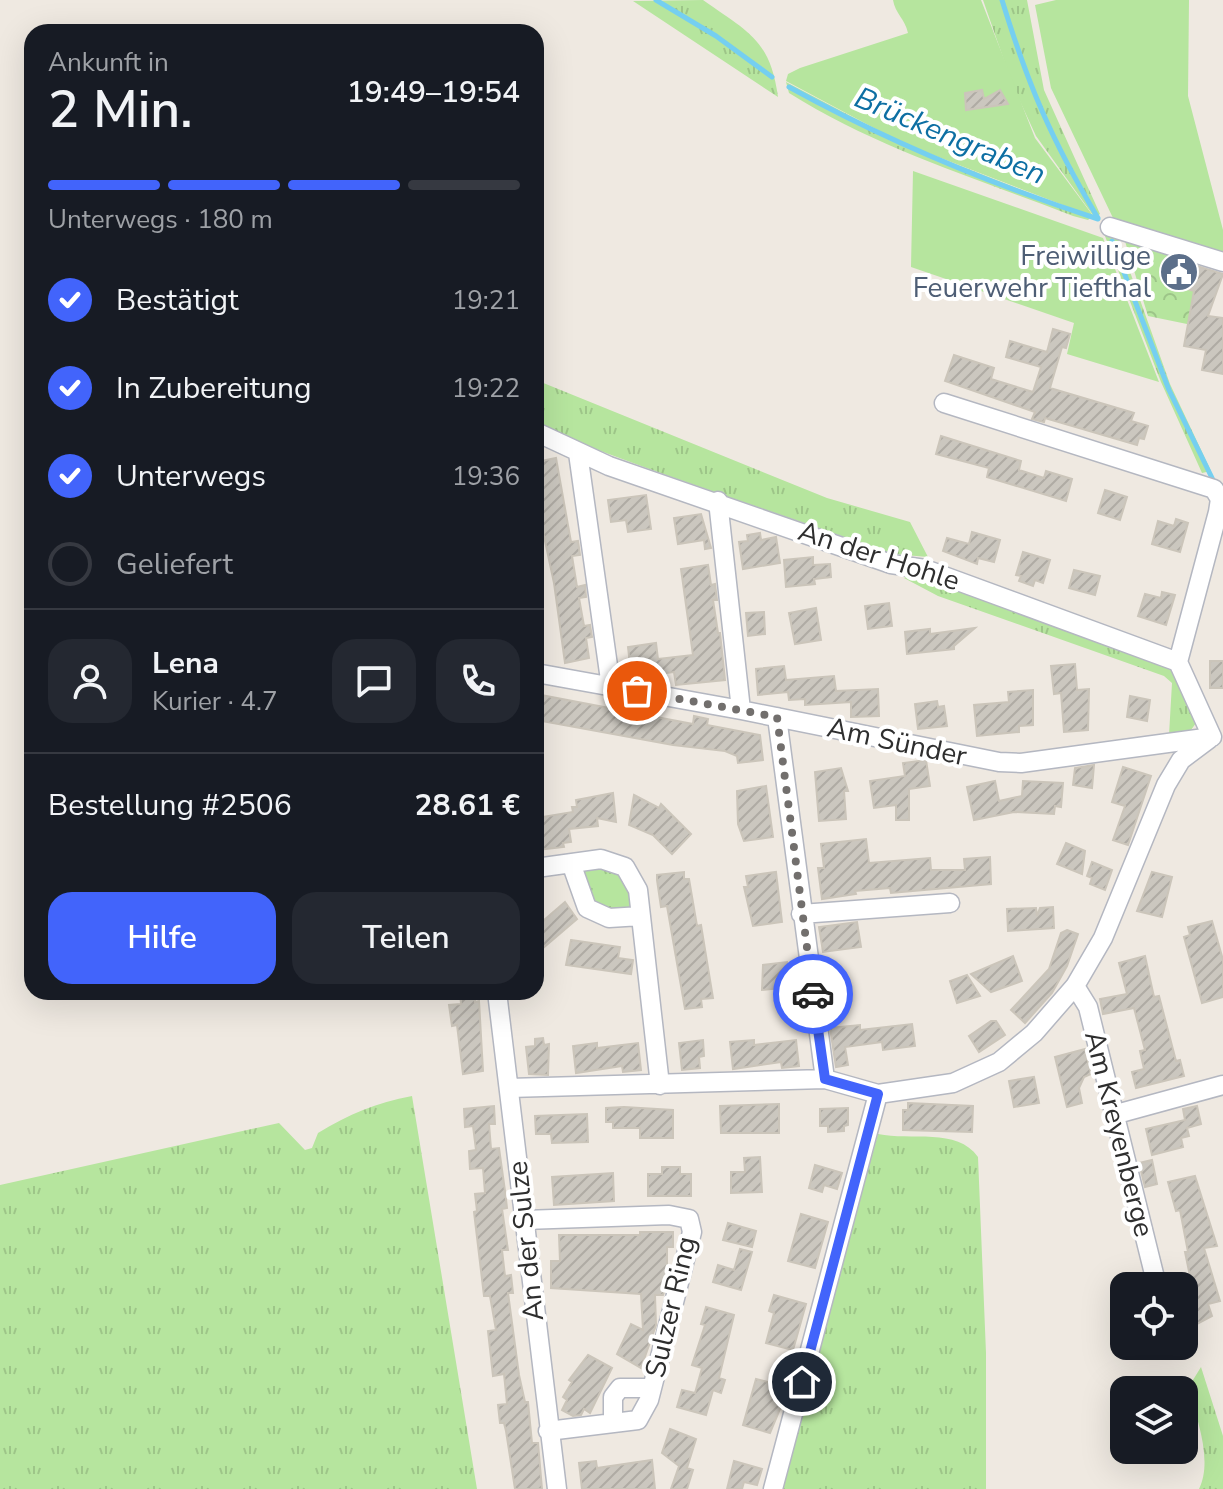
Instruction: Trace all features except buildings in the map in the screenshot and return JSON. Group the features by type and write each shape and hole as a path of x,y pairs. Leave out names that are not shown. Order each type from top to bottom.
{"street":[{"path":"1110,227 1223,262"},
{"path":"509,1088 825,1079 878,1094 953,1083 999,1062 1034,1033 1075,986 1103,938 1166,785 1181,760 1218,736 1178,662 1220,499 1214,489 944,403"},
{"name":"An der Hohle","path":"544,436 578,453 891,564 925,569 1178,662"},
{"path":"578,453 611,687"},
{"path":"718,501 741,710"},
{"name":"Am Sünder","path":"544,674 999,762 1021,763 1218,736"},
{"path":"777,717 825,1079"},
{"path":"544,867 601,859 625,867 638,890 660,1085"},
{"path":"571,863 587,908 609,918 641,916"},
{"path":"801,914 950,903"},
{"name":"Am Kreyenberge","path":"1075,986 1088,1007 1153,1272"},
{"name":"An der Sulze","path":"498,1000 557,1489"},
{"path":"1113,1115 1223,1085"},
{"path":"773,1489 878,1094"},
{"name":"Sulzer Ring","path":"524,1220 669,1215 689,1219 692,1232 652,1388 638,1420 548,1431"},
{"path":"613,1423 613,1397 620,1388 652,1388"}],"green space":[{"path":"703,0 744,29 763,49 778,97 633,1"},
{"path":"893,0 981,0 1035,138 1094,217 902,143 786,81 788,74 800,68 908,33"},
{"path":"983,0 1027,0 1044,90 1100,214 1095,218 1036,136 1013,86"},
{"path":"1056,0 1189,0 1188,96 1223,230 1223,253 1113,218 1051,88 1035,5"},
{"path":"786,82 902,143 1091,217 1088,220 1073,216 892,147 789,93"},
{"path":"913,171 1103,238 1159,382 1067,354 1074,323 911,267"},
{"path":"1103,231 1118,238 1170,384 1211,471 1202,473 1161,382"},
{"path":"1124,238 1172,255 1162,281 1199,293 1187,324 1148,316"},
{"path":"544,383 827,498 910,522 928,557 893,554 544,429"},
{"path":"914,572 1176,665 1196,723 1186,737 1169,735 1172,683 1164,676 938,596 904,578"},
{"path":"609,867 625,878 631,910 613,913 594,907 579,868"},
{"path":"412,1096 477,1489 0,1489 0,1185 279,1123 305,1150 312,1148 318,1133 341,1120 363,1110"},
{"path":"878,1134 946,1138 969,1148 978,1157 986,1353 986,1489 780,1489"},
{"path":"1201,1367 1223,1436 1223,1489 1199,1489 1203,1478 1204,1453 1198,1423 1198,1376 1195,1376"}],"waterway":[{"name":"Brückengraben","path":"656,0 716,36 772,77"},
{"path":"1002,0 1042,112 1098,218"},
{"name":"Brückengraben","path":"789,87 864,126 940,160 1098,219"},
{"name":"Brückengraben","path":"1112,241 1169,390 1214,482"}],"way so far":[{"path":"637,691 777,717 813,994"}],"place":[{"name":"Freiwillige Feuerwehr Tiefthal","path":"1179,272"}],"route":[{"path":"802,1382 878,1094 825,1079 813,994"}]}
